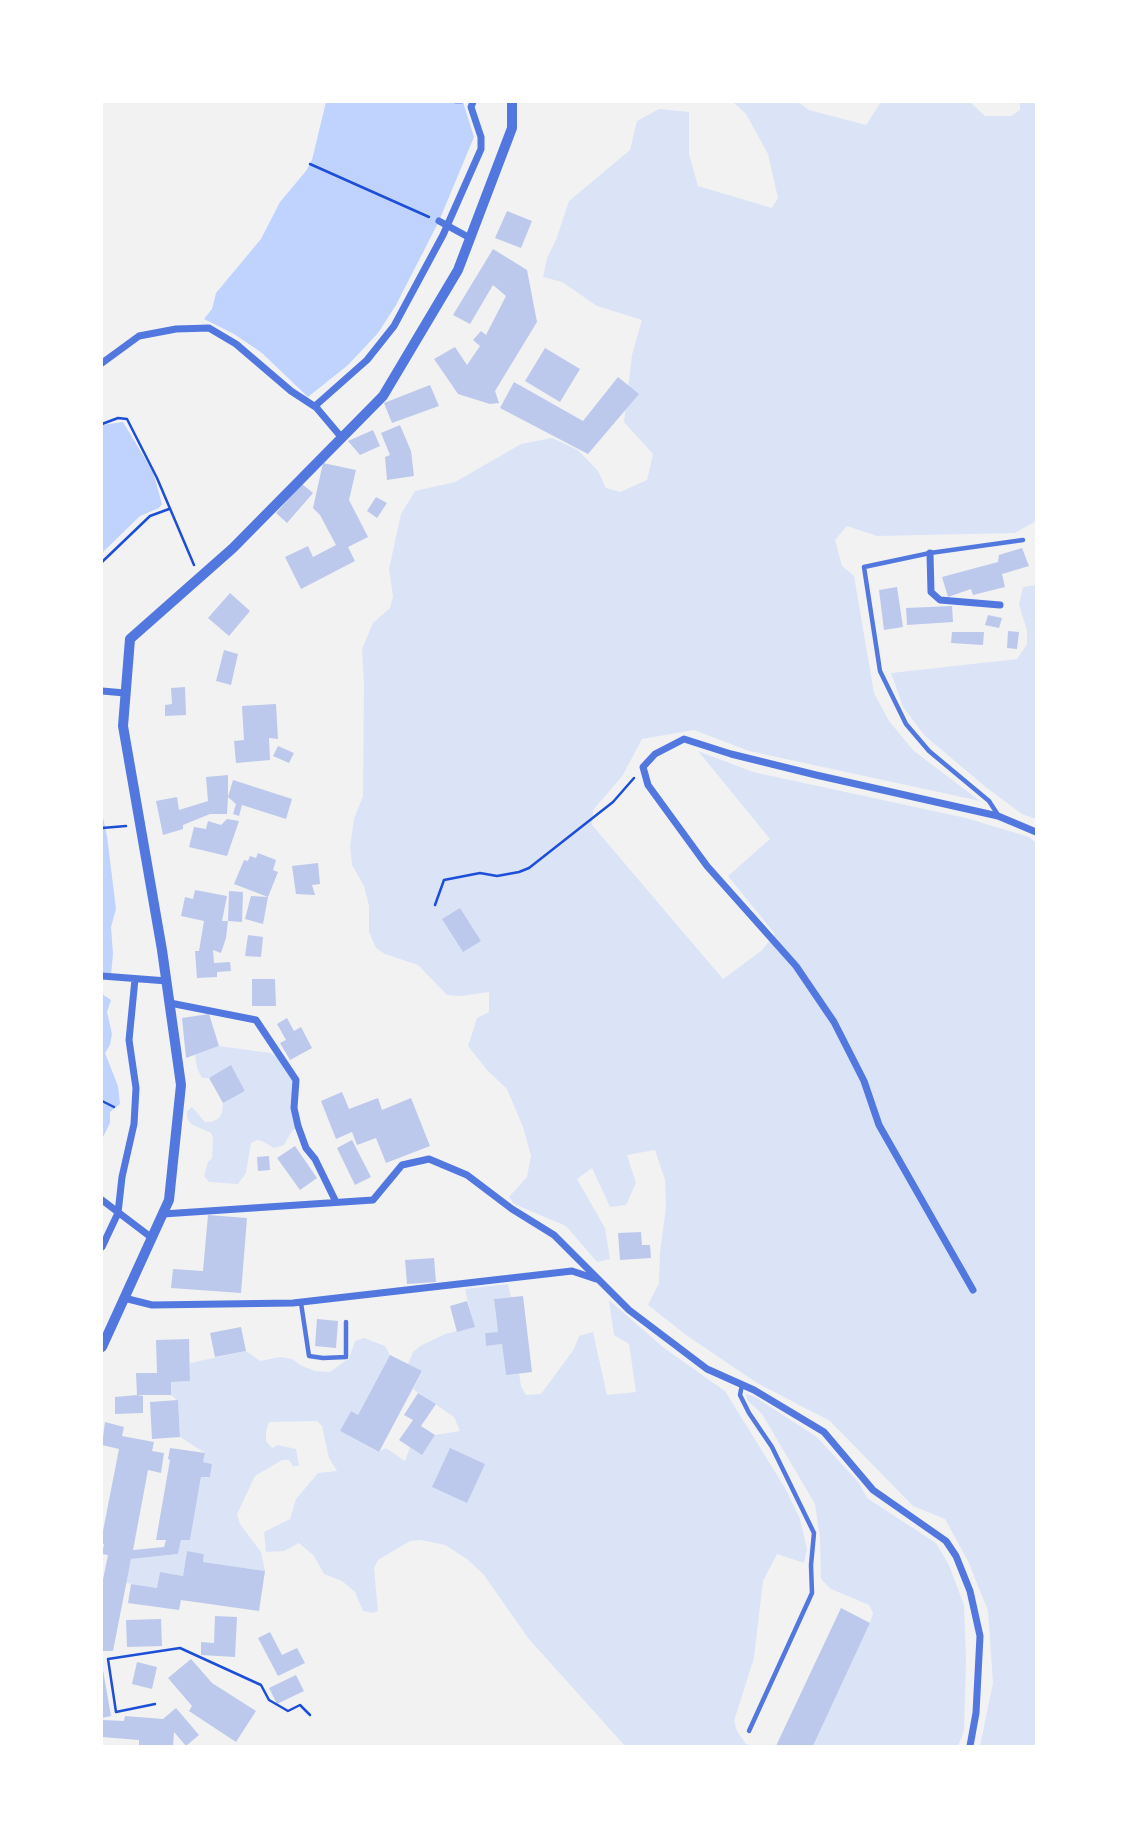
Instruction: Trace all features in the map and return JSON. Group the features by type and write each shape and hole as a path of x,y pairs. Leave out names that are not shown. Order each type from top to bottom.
{"street":[{"path":"315,406 367,360 394,326 447,226 481,149 481,137 471,107 473,102"},
{"path":"102,1347 170,1200 181,1085 167,981 123,726 130,639 233,548 383,396 458,270 512,128 512,102"},
{"path":"439,221 470,238"},
{"path":"102,363 139,336 177,329 209,328 236,344 291,391 315,406 342,438"},
{"path":"930,553 931,592 940,600 1000,605"},
{"path":"102,691 125,693"},
{"path":"973,1290 879,1125 864,1081 834,1022 796,966 707,866 648,785 643,767 655,754 684,739 731,754 816,775 928,798 998,816 1037,832"},
{"path":"102,976 167,981"},
{"path":"102,1247 118,1213 122,1177 135,1124 136,1087 130,1040 135,979"},
{"path":"170,1003 256,1020 296,1080 293,1108 298,1126 306,1148 315,1159 336,1202"},
{"path":"163,1214 373,1200 402,1165 429,1159 467,1175 512,1209 554,1235 629,1310 707,1369 743,1385 824,1432 873,1490 946,1541 956,1556 970,1591 980,1636 976,1713 970,1746"},
{"path":"102,1200 152,1238"},
{"path":"124,1298 164,1305 301,1302 572,1271 599,1279"}],"lane":[{"path":"998,816 989,801 929,751 906,724 880,671 864,567 930,553 1023,540"},
{"path":"301,1302 309,1356 346,1357 346,1322"},
{"path":"743,1385 740,1395 744,1404 772,1447 814,1533 811,1565 813,1593 750,1731"}],"path":[{"path":"455,102 462,102"},
{"path":"310,164 439,221"},
{"path":"102,424 118,418 128,419 157,478 199,578"},
{"path":"102,562 150,516 170,509"},
{"path":"435,905 444,880 480,873 497,876 529,868 613,802 643,767"},
{"path":"102,828 140,824"},
{"path":"102,1101 114,1107"},
{"path":"156,1704 116,1712 108,1659 180,1648 261,1685 269,1700 288,1711 300,1705 310,1715"}],"shaded area":[{"path":"733,102 798,102 809,110 866,125 881,102 970,102 985,116 1011,116 1020,110 1020,102 1036,102 1036,521 1015,533 877,536 847,526 835,540 842,566 854,576 874,693 889,721 914,751 980,801 749,751 694,730 642,739 623,775 593,810 592,825 723,979 761,951 775,934 728,876 770,839 698,751 753,772 966,818 1029,837 1036,843 1036,1746 980,1746 993,1683 988,1611 969,1563 945,1519 913,1506 830,1421 757,1383 686,1335 648,1305 659,1283 666,1207 665,1180 655,1150 627,1155 636,1183 626,1205 610,1207 592,1168 577,1179 605,1228 610,1259 597,1262 566,1226 514,1204 509,1197 527,1177 531,1156 523,1127 507,1089 468,1046 477,1018 489,1012 489,992 447,995 418,965 385,954 376,948 369,932 369,906 364,886 352,865 350,846 354,819 363,796 362,649 373,623 390,608 393,596 389,569 401,514 415,491 455,482 521,444 552,438 578,450 598,471 606,488 620,492 647,480 653,454 624,422 632,355 642,320 597,306 562,282 543,277 547,258 569,201 630,150 637,121 659,109 689,112 689,154 698,186 772,208 778,198 768,154 746,114"},
{"path":"1036,585 1036,819 1022,814 987,788 925,736 903,707 891,673 1017,659 1027,644 1027,630 1019,605 1023,587"},
{"path":"219,1046 270,1053 285,1061 296,1080 298,1126 284,1145 274,1148 262,1141 251,1143 246,1173 238,1184 209,1182 204,1176 212,1158 213,1138 211,1133 191,1124 187,1118 187,1111 192,1107 205,1122 218,1119 223,1103 245,1091 231,1066 209,1078 202,1078 195,1055"},
{"path":"508,1284 511,1297 494,1299 498,1332 485,1333 486,1346 502,1344 506,1374 519,1373 526,1395 541,1394 574,1349 579,1336 593,1332 607,1395 636,1392 629,1344 614,1335 609,1300 664,1348 725,1391 785,1488 800,1519 807,1549 804,1563 777,1554 763,1581 754,1658 734,1721 746,1744 754,1746 625,1746 528,1638 484,1575 467,1559 445,1545 421,1540 410,1541 378,1560 374,1568 378,1611 373,1613 363,1611 355,1592 342,1581 324,1574 314,1556 299,1543 284,1551 266,1552 264,1532 290,1519 296,1499 318,1473 337,1471 329,1458 322,1426 317,1421 269,1422 266,1441 272,1448 278,1445 296,1449 299,1466 293,1466 289,1460 282,1460 255,1476 237,1514 240,1524 261,1552 265,1571 203,1562 204,1554 187,1551 183,1576 160,1572 157,1588 126,1583 131,1559 178,1554 181,1540 190,1540 201,1477 210,1477 212,1464 203,1462 205,1453 180,1437 178,1401 171,1395 171,1382 190,1381 190,1363 246,1351 260,1361 280,1357 292,1359 315,1371 330,1372 349,1358 355,1341 364,1338 385,1346 390,1355 358,1415 351,1411 340,1431 378,1452 386,1448 405,1461 410,1447 422,1454 435,1435 460,1431 454,1417 413,1389 422,1372 408,1364 413,1352 445,1334 474,1327 465,1289"},
{"path":"746,1394 817,1437 859,1483 867,1498 936,1543 949,1565 964,1605 964,1731 958,1746 813,1746 873,1613 869,1605 831,1589 821,1579 820,1538 815,1504 762,1414 748,1401"}],"water":[{"path":"326,102 463,102 474,137 439,221 396,305 378,333 348,365 308,397 262,353 234,334 204,319 212,309 216,293 261,239 280,202 306,171 312,160"},
{"path":"123,422 153,472 162,504 140,516 102,553 102,425"},
{"path":"102,813 116,909 111,927 111,975 102,973"},
{"path":"102,994 111,1000 107,1012 112,1034 105,1053 118,1086 120,1104 110,1112 110,1123 102,1139"}],"building":[{"path":"507,211 532,221 521,248 495,238"},
{"path":"493,249 527,270 537,322 495,391 499,403 490,404 458,394 434,359 455,347 467,365 480,346 473,340 481,331 486,335 506,296 493,285 470,324 453,315"},
{"path":"545,348 580,369 560,402 525,381"},
{"path":"618,377 639,394 588,454 500,408 514,382 583,421"},
{"path":"430,385 439,406 392,423 384,403"},
{"path":"400,425 411,451 414,476 387,480 385,457 390,455 381,433"},
{"path":"373,430 380,446 360,455 348,441"},
{"path":"323,463 356,470 349,500 368,537 348,547 355,561 301,589 285,557 308,546 313,557 336,545 320,515 313,508"},
{"path":"302,484 313,493 287,523 276,513"},
{"path":"376,497 387,503 377,518 367,511"},
{"path":"1022,548 1029,566 1002,574 1005,587 973,595 971,589 948,597 942,577 998,562 999,555"},
{"path":"897,587 903,627 884,630 879,590"},
{"path":"230,593 250,611 229,636 208,618"},
{"path":"952,606 953,622 907,625 906,608"},
{"path":"988,615 1002,618 999,628 985,625"},
{"path":"1008,631 1019,632 1017,649 1007,648"},
{"path":"952,632 984,632 983,645 951,643"},
{"path":"224,650 238,654 231,685 216,681"},
{"path":"185,687 186,715 165,716 165,705 172,704 171,688"},
{"path":"276,704 278,739 269,738 270,760 236,763 234,741 244,740 242,706"},
{"path":"278,746 294,753 289,763 273,756"},
{"path":"228,775 227,814 210,814 183,825 183,829 163,835 156,801 177,797 179,810 208,801 206,777"},
{"path":"233,780 292,799 286,819 242,805 239,816 233,814 236,804 228,797"},
{"path":"227,819 239,821 227,856 189,847 194,827 206,829 208,821 221,825"},
{"path":"258,853 276,860 273,870 278,872 268,897 234,884 244,860 248,861 250,856 256,858"},
{"path":"318,863 320,884 312,885 315,895 296,894 292,866"},
{"path":"195,890 227,896 222,921 228,921 226,938 221,953 213,950 214,963 230,962 231,971 217,972 217,977 197,978 195,951 199,951 204,921 181,916 185,897 193,899"},
{"path":"229,891 243,892 242,922 228,921"},
{"path":"251,896 268,897 263,924 245,919"},
{"path":"460,908 481,941 463,952 442,919"},
{"path":"248,935 263,937 261,957 245,956"},
{"path":"252,979 275,979 276,1006 252,1006"},
{"path":"209,1014 219,1046 186,1058 182,1018"},
{"path":"287,1018 294,1031 301,1027 312,1048 290,1060 280,1043 286,1040 277,1024"},
{"path":"231,1065 245,1091 223,1103 209,1078"},
{"path":"342,1092 349,1109 378,1098 382,1110 411,1098 430,1146 386,1163 376,1138 357,1145 352,1132 336,1139 321,1101"},
{"path":"352,1140 371,1177 355,1185 337,1148"},
{"path":"295,1146 317,1178 300,1190 277,1158"},
{"path":"269,1156 270,1170 258,1171 257,1157"},
{"path":"208,1215 247,1218 241,1293 171,1288 173,1269 203,1271"},
{"path":"641,1232 642,1245 650,1245 651,1258 620,1260 618,1233"},
{"path":"434,1258 436,1282 407,1284 405,1260"},
{"path":"523,1296 532,1372 506,1375 502,1344 486,1346 485,1333 498,1332 494,1299"},
{"path":"467,1301 475,1327 457,1332 450,1306"},
{"path":"317,1319 338,1321 336,1348 315,1346"},
{"path":"241,1327 246,1351 215,1357 210,1333"},
{"path":"189,1339 190,1381 171,1382 171,1395 137,1395 136,1373 157,1373 156,1340"},
{"path":"390,1355 422,1371 379,1452 340,1431 351,1411 358,1415"},
{"path":"418,1393 436,1404 421,1426 435,1435 422,1455 399,1440 413,1420 404,1415"},
{"path":"143,1396 143,1413 115,1414 115,1397"},
{"path":"178,1400 180,1437 152,1439 150,1402"},
{"path":"105,1422 124,1427 122,1436 154,1442 152,1451 164,1453 161,1473 148,1470 133,1550 164,1547 166,1540 156,1540 170,1448 205,1453 203,1462 212,1464 210,1477 201,1477 190,1540 181,1540 178,1554 131,1559 113,1651 102,1651 102,1584 108,1555 102,1554 102,1536 119,1449 102,1445"},
{"path":"450,1448 485,1464 467,1503 432,1487"},
{"path":"187,1551 204,1554 203,1562 265,1571 259,1611 181,1600 179,1610 128,1603 131,1584 157,1588 160,1572 183,1576"},
{"path":"841,1608 870,1623 813,1746 776,1746"},
{"path":"215,1616 237,1617 235,1657 201,1655 201,1642 214,1643"},
{"path":"161,1619 162,1646 127,1647 126,1620"},
{"path":"270,1632 282,1655 297,1648 305,1663 278,1676 258,1638"},
{"path":"191,1659 212,1683 256,1711 236,1742 189,1711 192,1706 168,1678"},
{"path":"137,1662 157,1667 152,1689 132,1684"},
{"path":"102,1671 111,1716 102,1718"},
{"path":"296,1675 304,1691 277,1704 269,1688"},
{"path":"176,1708 199,1735 186,1746 174,1732 173,1746 139,1746 139,1740 102,1737 102,1720 124,1721 125,1716 163,1719"}]}
